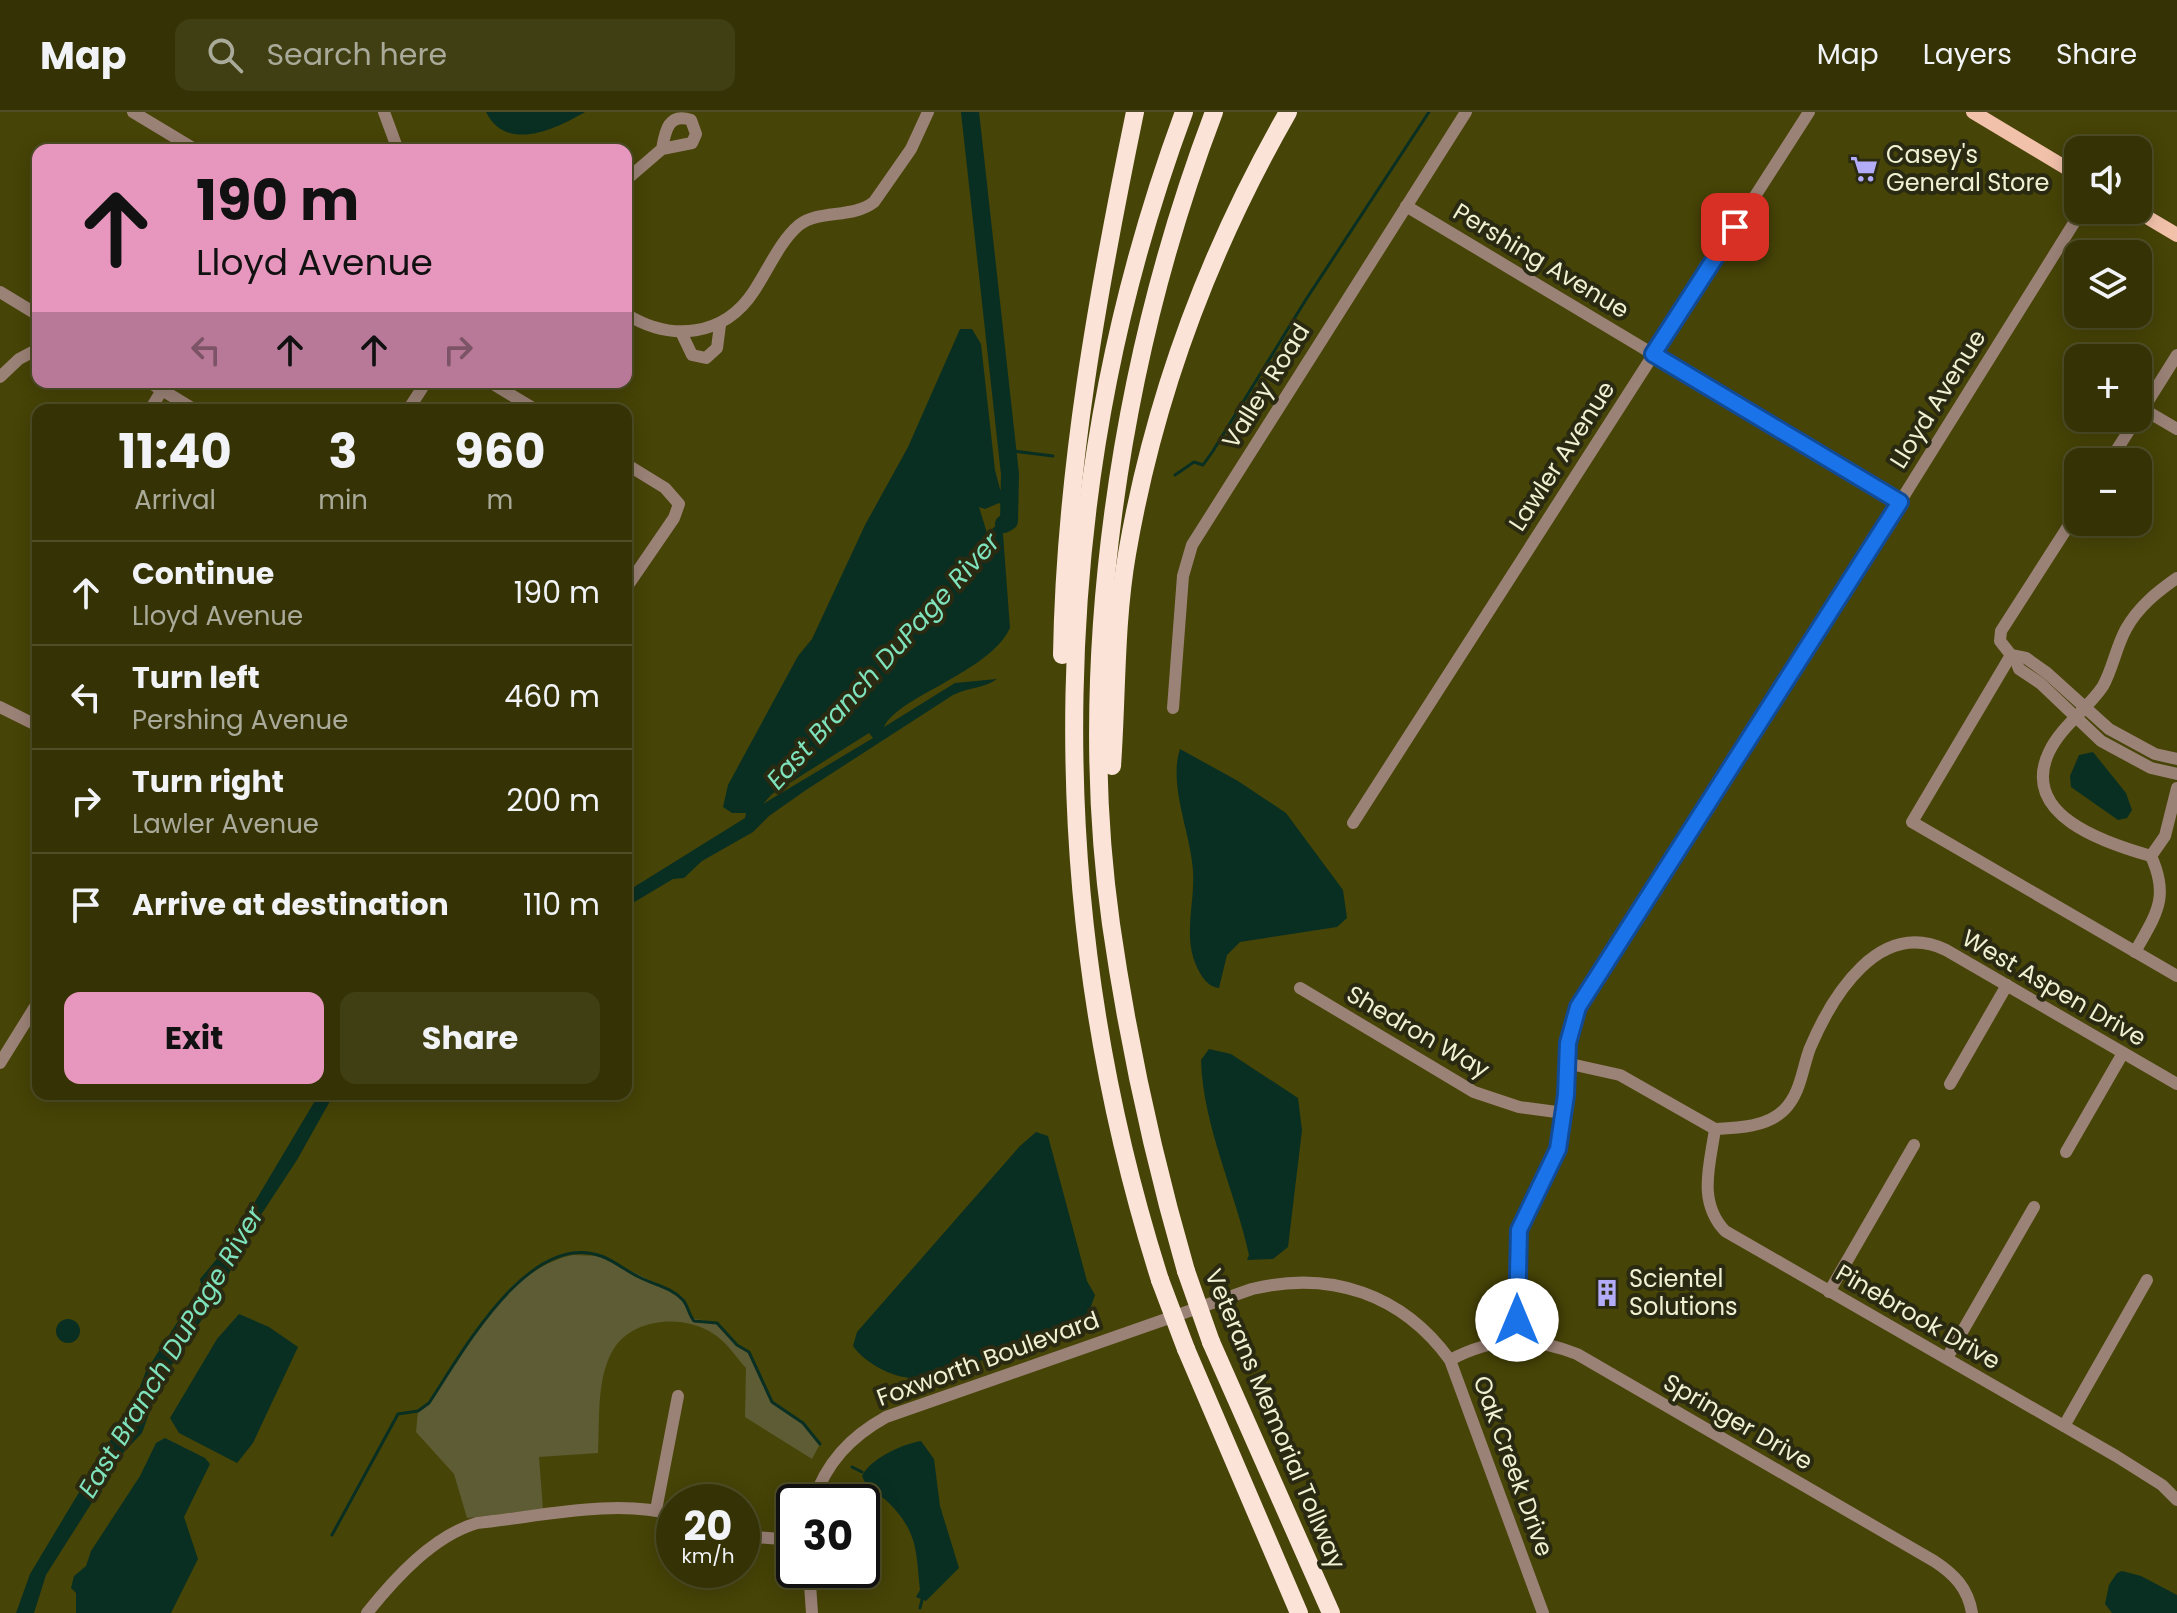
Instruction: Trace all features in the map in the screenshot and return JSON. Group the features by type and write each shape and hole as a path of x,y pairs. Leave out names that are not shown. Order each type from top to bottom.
{"highway":[{"path":"1073,760 1063,733 1062,682 1071,511 1098,295 1135,112"},
{"path":"1184,112 1137,254 1099,416 1076,617 1073,760 1082,910 1095,1009 1129,1175 1160,1280 1186,1349 1299,1613"},
{"name":"Veterans Memorial Tollway","path":"1214,112 1158,286 1139,363 1117,487 1102,657 1104,832 1111,922 1125,1015 1154,1154 1186,1271 1211,1342 1331,1613"},
{"path":"1104,832 1109,807 1127,555 1159,413 1210,266 1242,195 1288,112"}],"main road":[{"path":"1973,112 2064,167"},
{"path":"2152,219 2175,231"}],"street":[{"path":"133,112 186,144"},
{"path":"384,112 396,144"},
{"path":"632,317 652,328 681,332 720,325 747,301 798,226 811,218 866,209 874,202 911,149 928,112"},
{"name":"Valley Road","path":"1173,708 1183,576 1192,545 1466,112"},
{"name":"Lawler Avenue","path":"1353,823 1809,112"},
{"path":"632,175 662,149"},
{"name":"Pershing Avenue","path":"1406,206 1900,502"},
{"name":"Lloyd Avenue","path":"1517,1340 1519,1230 1558,1149 1572,1024 1586,991 1900,502 2073,224"},
{"path":"0,292 32,311"},
{"path":"681,332 692,355 706,358 717,348 720,325"},
{"path":"0,377 19,359 32,352"},
{"path":"2152,394 2177,355"},
{"path":"159,388 185,404"},
{"path":"500,388 526,404"},
{"path":"154,404 162,390"},
{"path":"2152,420 2177,429"},
{"path":"632,468 661,486 679,504 632,579"},
{"path":"2064,533 2001,631 2000,641 2013,657 2026,658 2047,673 2124,756 2177,774"},
{"path":"2135,952 2156,912 2162,880 2151,856 2094,838 2061,814 2044,794 2042,774 2050,750 2104,684 2126,628 2149,598 2177,578"},
{"path":"2013,657 1912,822 2177,976"},
{"path":"0,707 32,723"},
{"path":"2080,712 2130,742 2177,759"},
{"path":"2151,856 2165,836 2177,788"},
{"name":"West Aspen Drive","path":"1715,1129 1741,1128 1772,1119 1785,1109 1799,1087 1816,1036 1863,964 1875,953 1898,944 1932,944 2177,1084"},
{"path":"1950,1084 2007,985"},
{"name":"Shedron Way","path":"1300,988 1474,1092 1519,1107 1564,1113"},
{"path":"0,1063 32,1012"},
{"path":"2066,1152 2123,1053"},
{"path":"1566,1063 1620,1075 1715,1129"},
{"name":"Pinebrook Drive","path":"1715,1129 1707,1175 1707,1197 1719,1224 1829,1292 2150,1476 2177,1500"},
{"path":"1829,1292 1914,1145"},
{"path":"1947,1358 2034,1207"},
{"path":"2064,1426 2147,1280"},
{"name":"Oak Creek Drive","path":"1214,1302 1276,1284 1308,1281 1344,1285 1379,1297 1421,1326 1450,1360 1543,1613"},
{"name":"Foxworth Boulevard","path":"819,1484 842,1449 886,1417 1214,1302"},
{"name":"Springer Drive","path":"1450,1360 1480,1346 1517,1340 1547,1343 1577,1354 1934,1561 1958,1579 1970,1600 1972,1613"},
{"path":"661,1484 678,1396"},
{"path":"367,1613 435,1544 459,1528 477,1523 605,1510 656,1510"},
{"path":"810,1588 812,1613"}],"shaded area":[{"path":"573,1255 600,1256 674,1292 685,1302 691,1318 717,1323 737,1345 749,1352 772,1402 803,1423 820,1444 812,1459 745,1417 746,1368 721,1340 687,1323 659,1322 632,1331 613,1350 604,1374 600,1400 598,1453 539,1457 543,1509 467,1518 454,1474 416,1432 418,1411 429,1403 472,1336 506,1294 548,1263"}],"water":[{"path":"486,112 585,112 546,130 518,134 506,132"},
{"path":"960,329 972,329 981,344 995,470 1000,489 1015,511 1006,522 1003,534 1010,628 984,658 906,705 884,727 955,683 997,679 953,695 806,790 769,816 753,832 702,861 684,878 673,879 632,903 632,888 745,818 746,813 732,813 723,807 728,785 798,656 812,639 865,525 908,447","holes":["999,503 1004,507 997,525 987,533 979,507 985,509","869,733 873,738 763,804 772,794"]},
{"path":"1180,749 1238,781 1286,813 1343,890 1347,918 1337,927 1240,942 1227,955 1219,988 1202,977 1191,946 1193,871 1178,794"},
{"path":"2093,752 2126,793 2132,810 2127,818 2118,820 2071,787 2070,776 2079,755"},
{"path":"1209,1049 1231,1054 1298,1098 1302,1130 1288,1247 1273,1259 1247,1260 1249,1255 1243,1231 1207,1110 1201,1060"},
{"path":"315,1100 331,1100 297,1160 249,1233 220,1292 160,1383 142,1433 124,1452 46,1575 34,1613 16,1613 30,1574 114,1434 128,1419 146,1371 196,1293 203,1294 200,1279 231,1242"},
{"path":"1036,1132 1048,1136 1087,1281 1095,1295 1088,1315 993,1356 928,1377 904,1377 871,1363 853,1346 857,1332 1020,1146"},
{"path":"239,1314 269,1327 298,1347 253,1443 237,1463 179,1433 170,1418 217,1339"},
{"path":"68,1319 76,1323 80,1331 76,1339 68,1343 60,1339 56,1331 60,1323"},
{"path":"165,1438 205,1458 210,1464 184,1517 198,1559 171,1613 76,1613 76,1593 71,1588 74,1576 86,1566 91,1551 140,1476 156,1443"},
{"path":"921,1441 934,1459 940,1506 959,1568 926,1601 916,1597 920,1590 916,1553 905,1523 880,1496 880,1484 867,1484 862,1476 887,1453"},
{"path":"2122,1571 2141,1576 2177,1595 2177,1613 2112,1613 2105,1604 2109,1585"}],"waterway":[{"name":"East Branch DuPage River","path":"970,112 1010,474 1009,521 1004,524"},
{"path":"1175,475 1194,462 1203,465 1213,451 1305,301 1429,112"},
{"path":"1005,450 1053,456"},
{"path":"332,1535 398,1414 418,1411 429,1403 478,1329 523,1278 548,1261 574,1253 606,1258 678,1296 685,1302 694,1321 717,1323 737,1345 749,1352 772,1402 803,1423 820,1444"},
{"path":"852,1467 862,1472"},
{"path":"920,1608 922,1600"}],"place":[{"name":"Casey's General Store","path":"1864,169"},
{"name":"Scientel Solutions","path":"1607,1293"}],"route":[{"path":"1517,1320 1519,1230 1558,1149 1566,1095 1568,1043 1578,1007 1900,502 1653,354 1735,227"}]}
